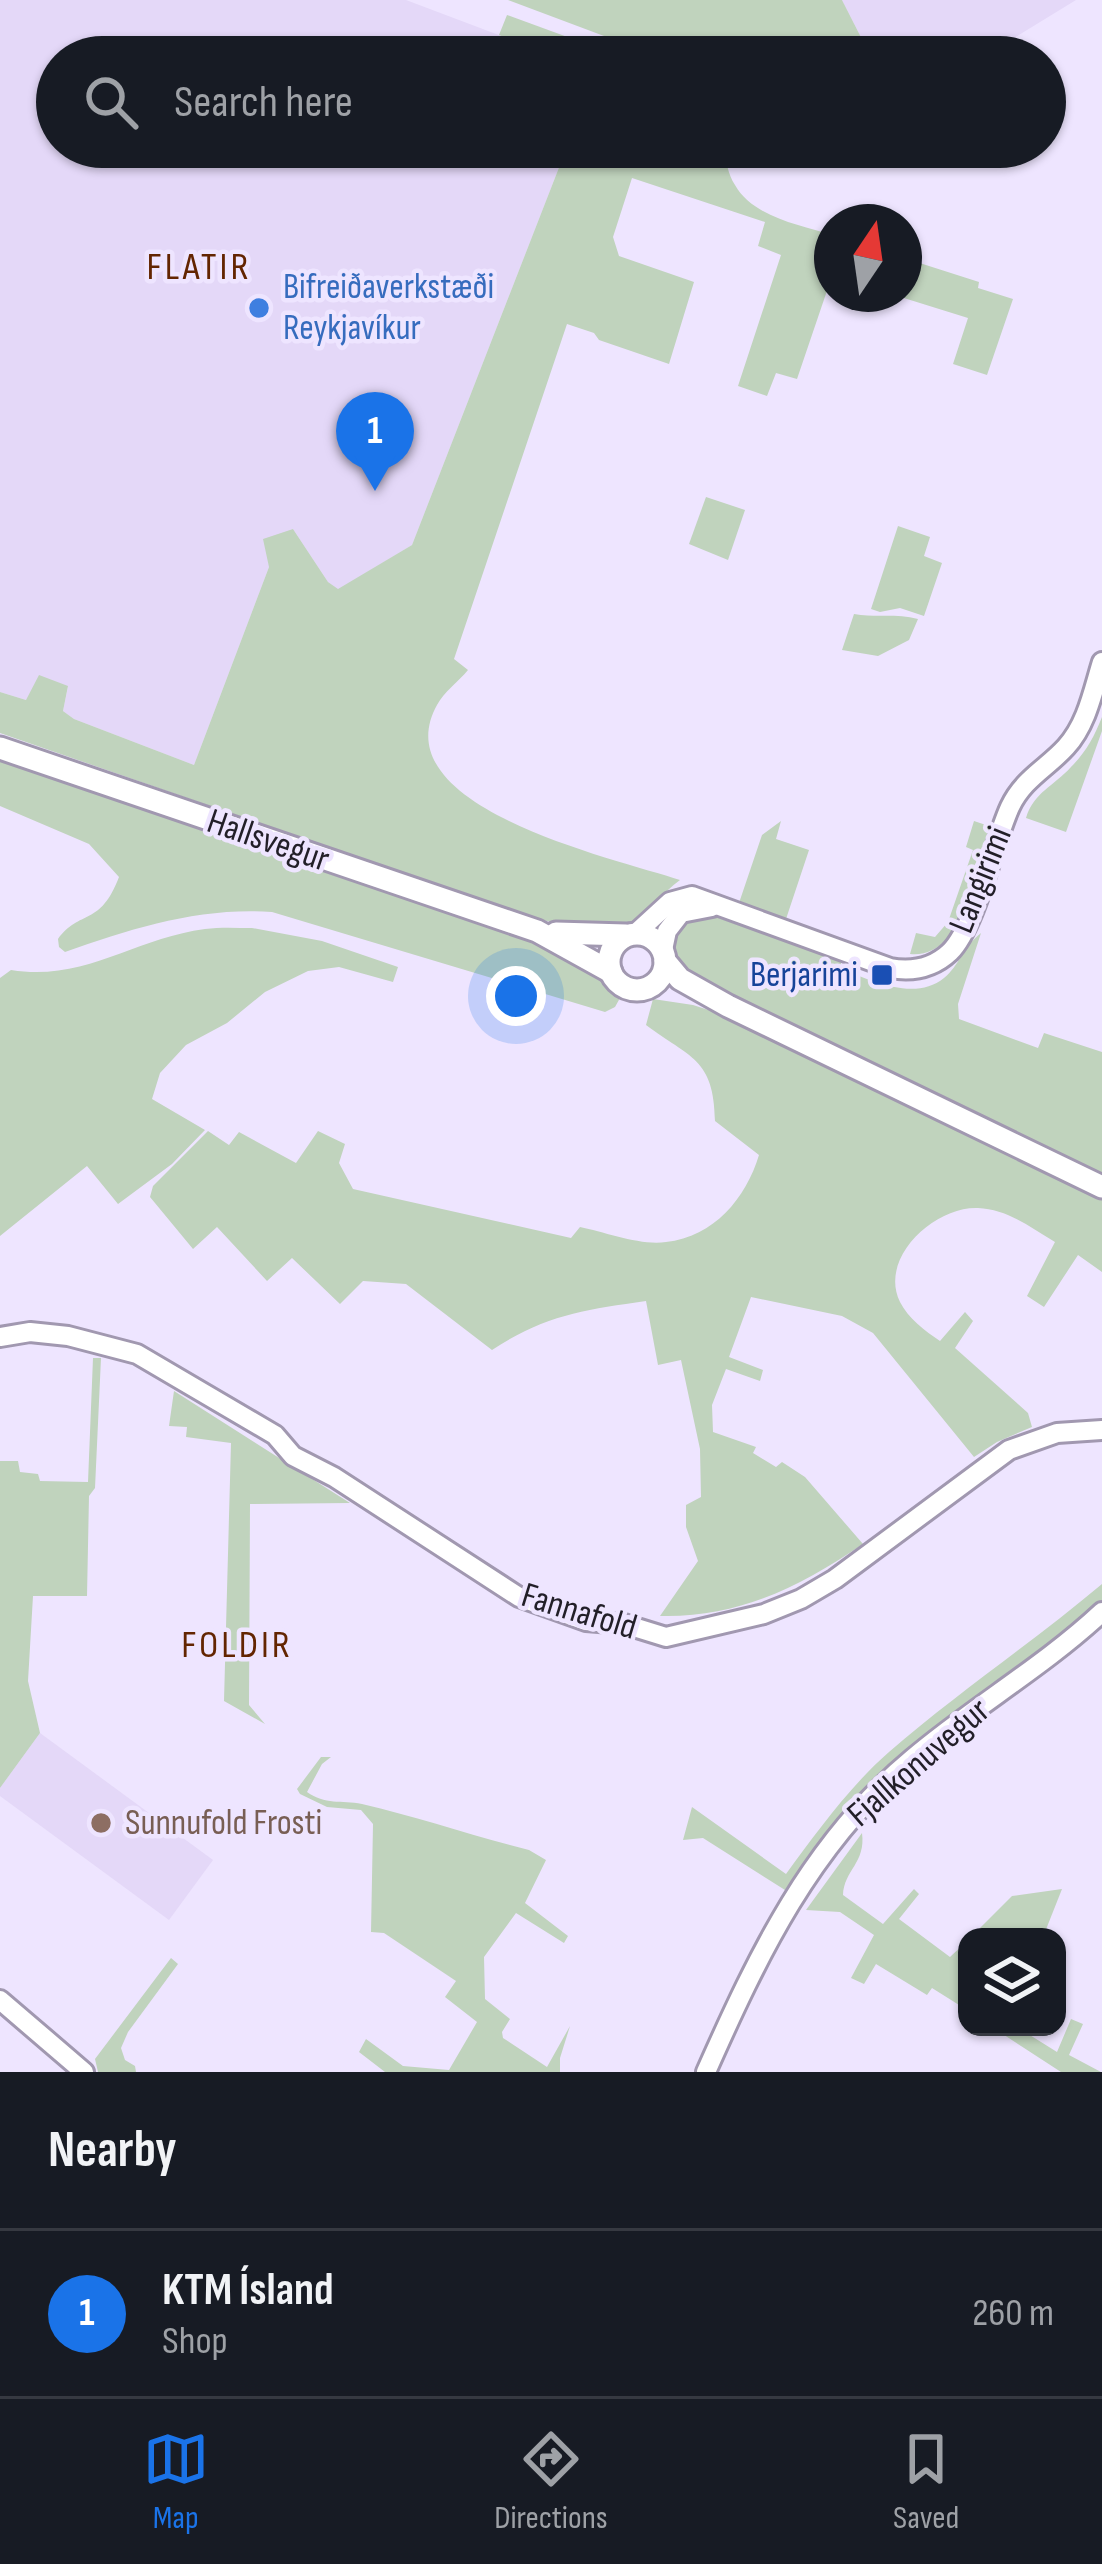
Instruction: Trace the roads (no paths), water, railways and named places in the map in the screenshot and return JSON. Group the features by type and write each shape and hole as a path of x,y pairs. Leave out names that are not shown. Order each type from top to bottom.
{"main road":[{"name":"Hallsvegur","path":"0,748 537,931 611,972"},
{"name":"Hallsvegur","path":"537,931 632,934"},
{"path":"728,1006 624,986 611,972 610,954 632,934 652,938 680,980 1102,1187"},
{"path":"648,987 660,977 664,956"}],"street":[{"name":"Langirimi","path":"632,934 680,898 692,896 890,968 918,969 938,961 964,932 1017,794 1079,728 1102,662"},
{"path":"664,956 668,931 681,913 717,907"},
{"name":"Fannafold","path":"0,1337 29,1332 68,1336 136,1354 275,1435 297,1459 334,1477 519,1597 586,1621 624,1624 666,1637 764,1614 801,1599 835,1580 1009,1450 1057,1433 1102,1430"},
{"name":"Fjallkonuvegur","path":"706,2072 778,1917 846,1825 910,1760 1102,1612"},
{"path":"0,2000 84,2072"}],"place":[{"name":"Bifreiðaverkstæði Reykjavíkur","path":"259,308"},
{"name":"KTM Ísland","path":"375,491"},
{"name":"Berjarimi","path":"882,975"},
{"name":"Sunnufold Frosti","path":"101,1823"}],"district":[{"name":"FLATIR","path":"199,267"},
{"name":"FOLDIR","path":"237,1645"}]}
